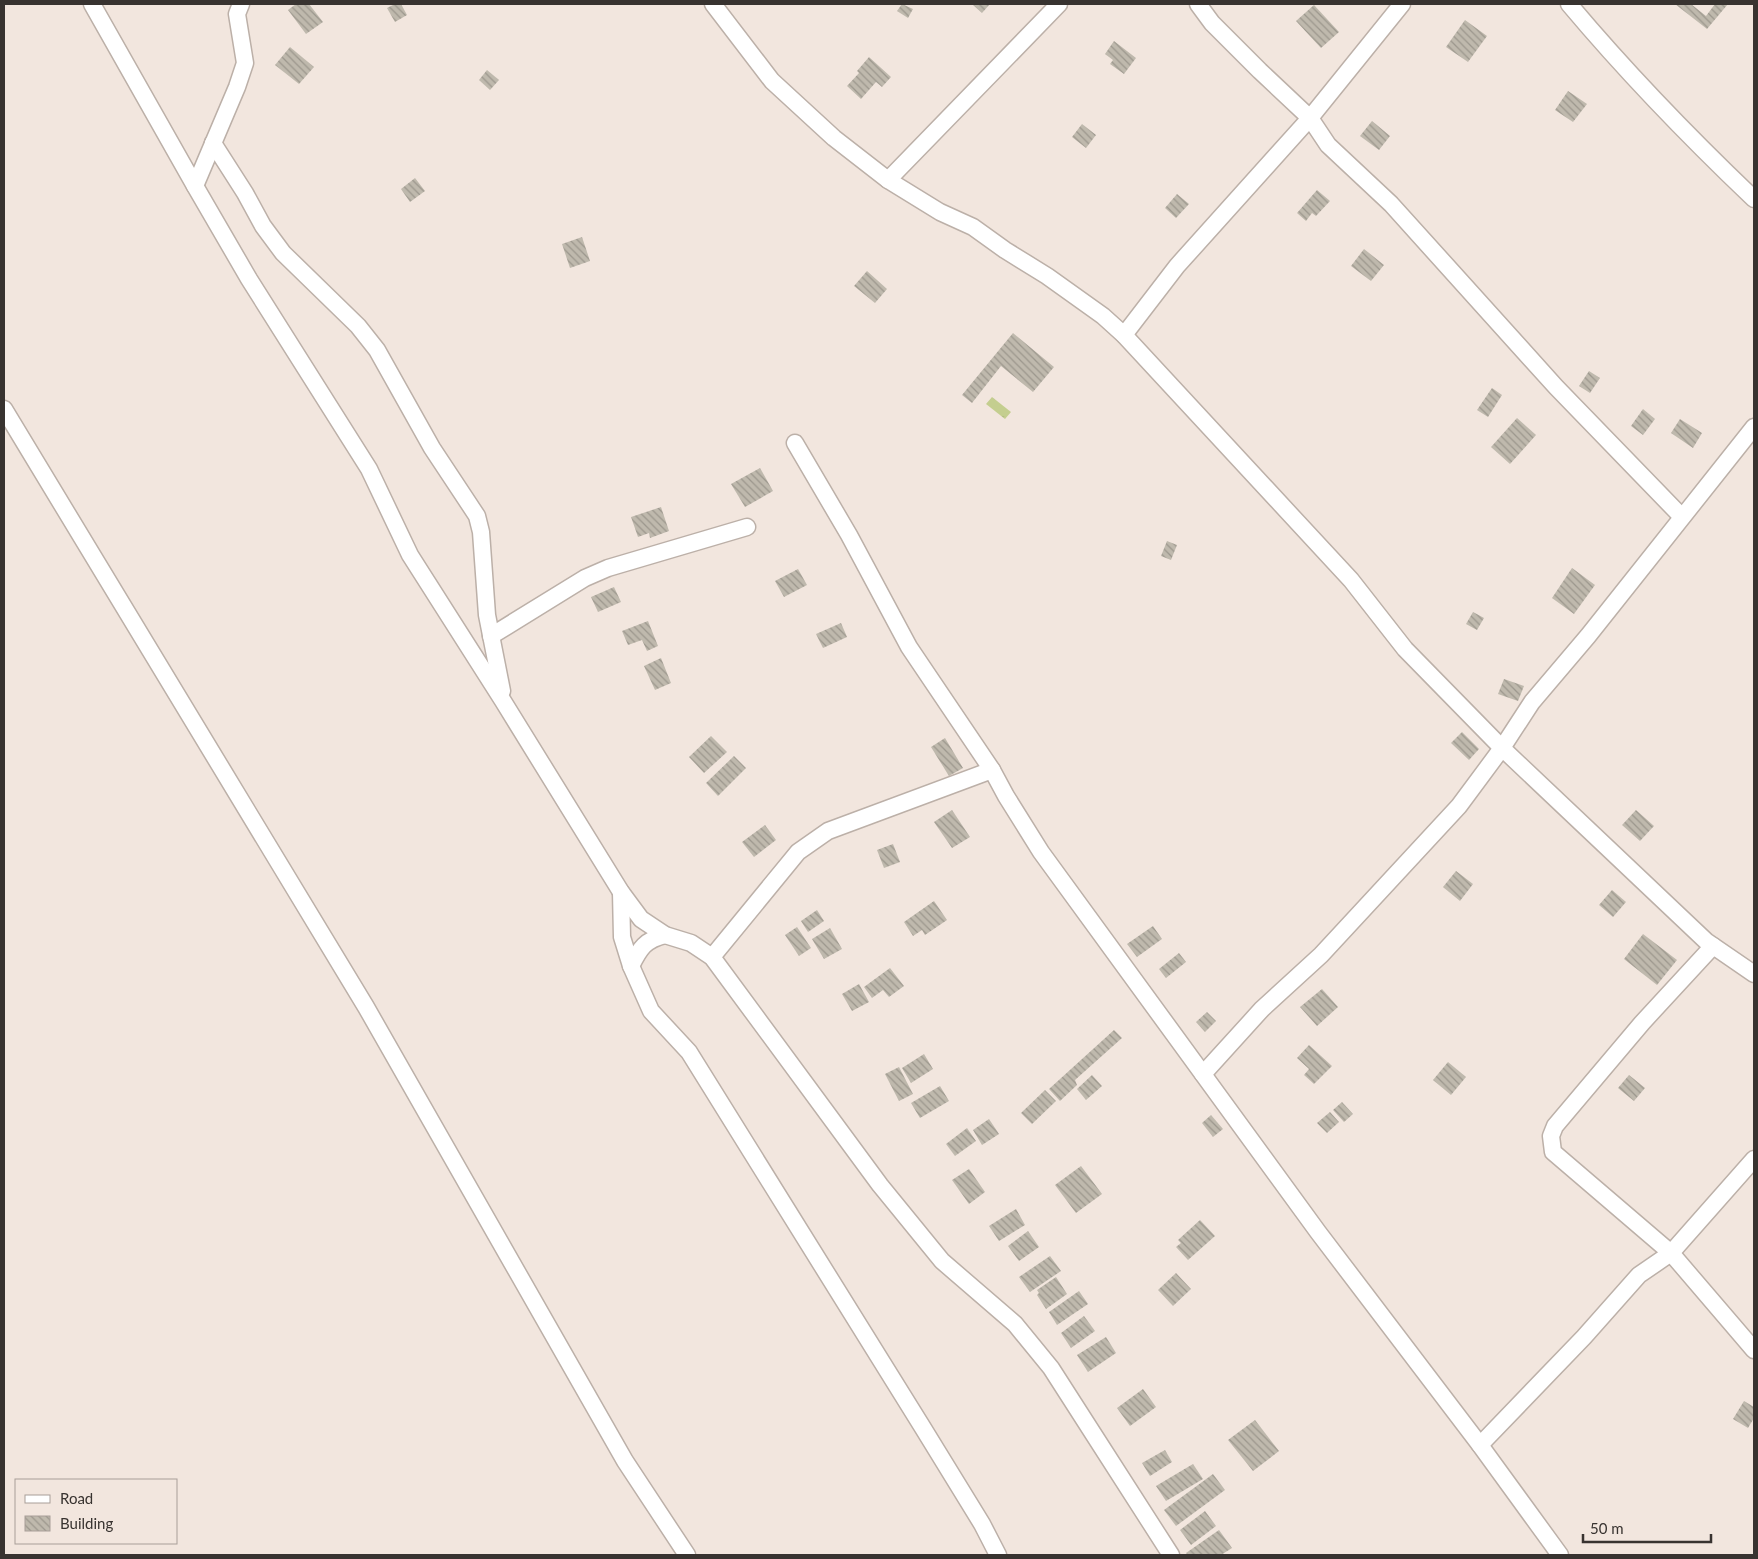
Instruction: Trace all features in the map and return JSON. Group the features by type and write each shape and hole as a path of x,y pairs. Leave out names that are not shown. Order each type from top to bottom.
{"street":[{"path":"92,4 249,279 368,469 410,555 621,892 641,919 666,935 691,943 712,957 880,1185 942,1261 1015,1324 1051,1368 1171,1555"},
{"path":"195,186 238,87 245,63 237,14 240,4"},
{"path":"713,4 772,81 834,138 888,180 940,212 973,227 1005,250 1047,276 1103,316 1124,335 1351,580 1405,648 1502,748 1706,941 1754,974"},
{"path":"888,180 1059,4"},
{"path":"1198,4 1212,23 1310,118 1328,145 1391,204 1556,387 1682,517"},
{"path":"1124,335 1177,266 1310,118 1402,4"},
{"path":"1569,4 1613,56 1754,199"},
{"path":"213,143 245,192 263,226 283,253 358,326 376,350 432,448 476,516 481,532 486,615 503,701"},
{"path":"4,409 366,1007 624,1461 687,1555"},
{"path":"1204,1074 1262,1009 1321,955 1459,806 1502,748 1532,702 1588,636 1754,427"},
{"path":"795,443 849,535 909,647 992,770 1041,852 1318,1232 1480,1445 1560,1555"},
{"path":"491,636 585,578 608,568 748,527"},
{"path":"712,957 798,852 828,831 992,770"},
{"path":"621,892 622,937 631,966 651,1011 689,1052 982,1524 998,1555"},
{"path":"631,966 640,948 653,938 666,935"},
{"path":"1713,946 1642,1023 1555,1126 1551,1136 1553,1152 1671,1253 1754,1350"},
{"path":"1480,1445 1584,1337 1639,1276 1671,1253 1754,1159"}],"water":[{"path":"992,397 1011,412 1005,419 986,404"}],"building":[{"path":"296,4 309,4 323,22 306,34 288,10"},
{"path":"395,4 401,4 407,15 395,22 387,8"},
{"path":"902,4 913,9 908,18 897,11"},
{"path":"972,4 990,4 982,13"},
{"path":"1675,4 1691,4 1706,16 1715,4 1728,4 1707,29"},
{"path":"1314,5 1339,32 1321,48 1296,21"},
{"path":"1465,20 1487,36 1468,62 1446,47"},
{"path":"1114,41 1136,58 1124,74 1110,64 1113,60 1105,54"},
{"path":"290,47 314,67 299,84 275,65"},
{"path":"869,57 891,77 882,87 876,82 861,99 847,86 859,73 857,71"},
{"path":"487,70 499,80 490,90 479,80"},
{"path":"1568,91 1587,104 1573,122 1555,110"},
{"path":"1372,121 1390,136 1379,150 1360,136"},
{"path":"1082,124 1096,135 1086,148 1072,137"},
{"path":"415,178 425,191 410,202 401,189"},
{"path":"1317,190 1330,201 1316,216 1312,213 1306,221 1297,213"},
{"path":"1177,194 1189,204 1176,218 1165,208"},
{"path":"582,237 590,261 570,268 562,244"},
{"path":"1364,249 1384,265 1371,281 1351,266"},
{"path":"867,271 887,289 875,303 854,286"},
{"path":"1013,333 1054,367 1033,392 1001,366 972,403 962,395"},
{"path":"1589,371 1600,378 1590,393 1579,386"},
{"path":"1492,388 1502,395 1488,417 1477,410"},
{"path":"1643,409 1655,419 1643,435 1631,426"},
{"path":"1517,418 1536,435 1510,464 1491,447"},
{"path":"1680,419 1702,433 1693,448 1671,433"},
{"path":"760,468 773,491 745,507 731,484"},
{"path":"661,507 669,531 650,538 649,533 638,537 631,517"},
{"path":"1167,541 1177,545 1171,560 1161,556"},
{"path":"1572,568 1595,585 1574,614 1552,598"},
{"path":"798,569 807,585 784,597 775,581"},
{"path":"614,587 621,602 598,612 591,597"},
{"path":"1473,612 1484,618 1477,630 1466,624"},
{"path":"648,621 658,646 647,651 642,640 628,645 622,631"},
{"path":"841,623 847,637 823,648 816,634"},
{"path":"661,658 671,683 655,690 644,666"},
{"path":"1504,679 1524,686 1518,701 1498,694"},
{"path":"1462,732 1479,749 1469,760 1451,743"},
{"path":"711,736 727,752 704,773 689,757"},
{"path":"945,738 963,768 949,776 931,747"},
{"path":"734,756 746,768 718,796 706,783"},
{"path":"952,810 970,837 952,848 934,822"},
{"path":"1636,810 1654,826 1640,841 1622,825"},
{"path":"765,825 776,840 754,857 742,842"},
{"path":"893,844 900,862 884,868 877,850"},
{"path":"1456,871 1473,884 1460,901 1443,887"},
{"path":"1612,890 1626,902 1613,917 1599,905"},
{"path":"934,901 947,920 925,935 922,930 913,936 904,922"},
{"path":"817,910 824,921 808,932 801,921"},
{"path":"1153,926 1162,939 1137,957 1127,944"},
{"path":"797,927 811,948 799,956 785,935"},
{"path":"830,928 842,949 824,959 812,939"},
{"path":"1643,934 1677,960 1657,985 1624,959"},
{"path":"1179,953 1186,962 1166,978 1159,969"},
{"path":"890,968 904,986 889,997 883,990 872,998 864,987"},
{"path":"859,984 869,1002 852,1011 842,994"},
{"path":"1322,989 1338,1007 1317,1026 1300,1007"},
{"path":"1207,1012 1216,1021 1205,1032 1196,1022"},
{"path":"1114,1030 1122,1038 1075,1080 1077,1085 1060,1101 1049,1089"},
{"path":"1309,1045 1332,1066 1314,1084 1304,1075 1309,1069 1297,1058"},
{"path":"924,1054 933,1069 911,1083 902,1068"},
{"path":"1448,1062 1466,1077 1451,1095 1433,1080"},
{"path":"899,1067 913,1094 899,1101 885,1074"},
{"path":"1092,1075 1102,1086 1086,1100 1077,1089"},
{"path":"1629,1075 1645,1088 1634,1101 1618,1088"},
{"path":"940,1086 949,1101 920,1118 911,1103"},
{"path":"1045,1090 1056,1101 1032,1124 1021,1113"},
{"path":"1342,1102 1353,1114 1344,1122 1333,1110"},
{"path":"1330,1112 1339,1122 1327,1133 1317,1123"},
{"path":"1211,1115 1223,1129 1213,1137 1202,1123"},
{"path":"989,1119 999,1134 982,1145 973,1130"},
{"path":"967,1128 976,1141 955,1156 946,1144"},
{"path":"1081,1166 1102,1194 1076,1213 1055,1185"},
{"path":"969,1169 985,1192 969,1204 952,1180"},
{"path":"1016,1209 1025,1225 999,1241 989,1226"},
{"path":"1200,1220 1215,1236 1188,1260 1176,1247 1181,1243 1178,1240"},
{"path":"1028,1231 1039,1247 1019,1261 1008,1246"},
{"path":"1050,1256 1061,1271 1030,1292 1019,1277"},
{"path":"1176,1273 1191,1289 1173,1306 1158,1290"},
{"path":"1056,1277 1067,1294 1046,1309 1037,1295 1039,1293 1037,1290"},
{"path":"1079,1291 1088,1304 1057,1325 1049,1312"},
{"path":"1084,1316 1095,1331 1071,1348 1061,1333"},
{"path":"1106,1337 1116,1353 1088,1372 1077,1355"},
{"path":"1143,1389 1156,1407 1130,1426 1117,1408"},
{"path":"1744,1401 1754,1407 1754,1418 1748,1428 1733,1419"},
{"path":"1255,1420 1279,1451 1253,1471 1228,1440"},
{"path":"1165,1450 1172,1462 1150,1476 1142,1463"},
{"path":"1193,1464 1203,1479 1166,1501 1156,1486"},
{"path":"1213,1474 1225,1490 1176,1526 1164,1510"},
{"path":"1205,1511 1216,1526 1191,1545 1180,1530"},
{"path":"1219,1530 1232,1548 1221,1555 1188,1555 1186,1553"}]}
